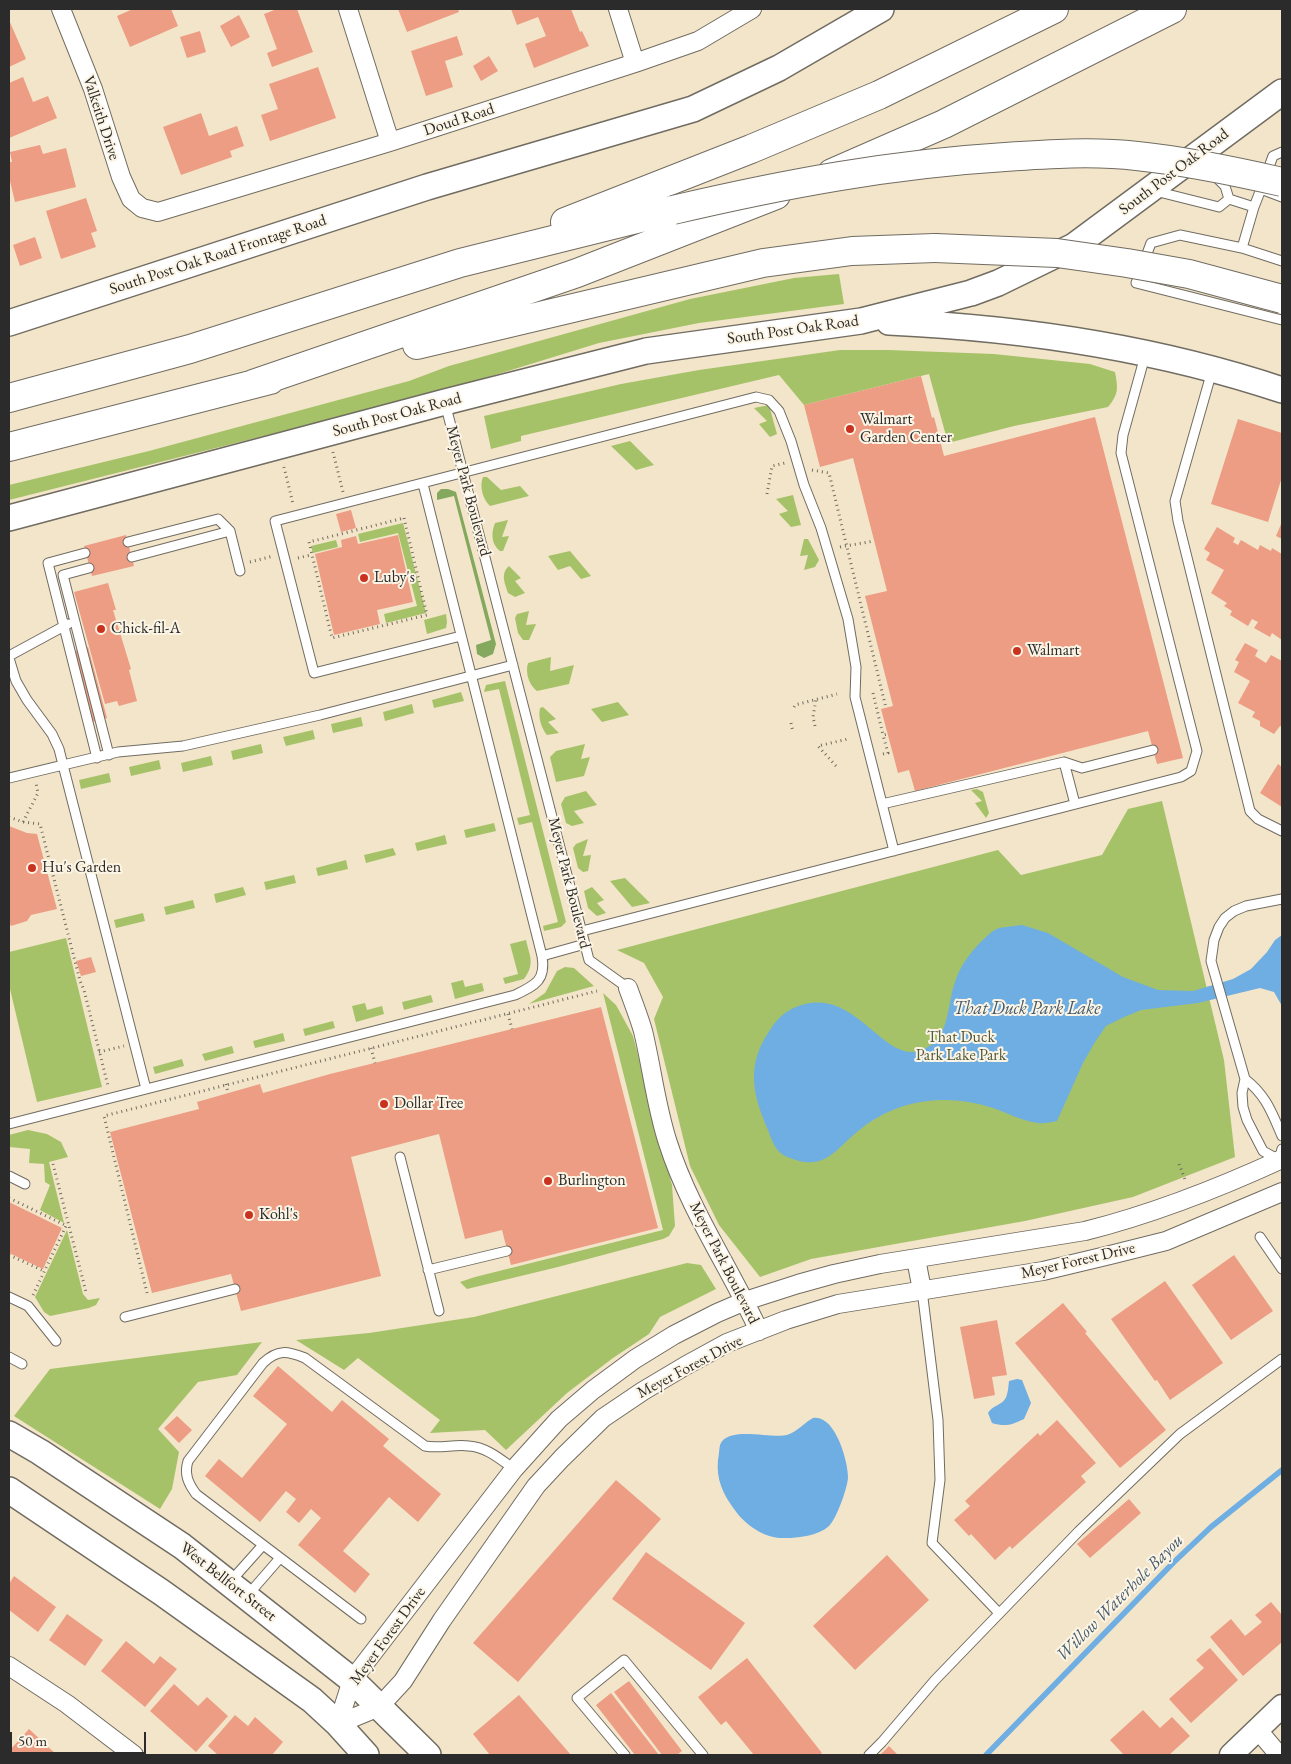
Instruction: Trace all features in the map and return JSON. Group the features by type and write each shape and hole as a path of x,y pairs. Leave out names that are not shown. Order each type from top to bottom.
{"highway":[{"path":"460,263 751,149 879,95 1054,9"},
{"path":"253,384 577,274 826,176 944,124 1172,9"},
{"path":"9,398 190,349 460,263 767,188 865,171 952,160 1051,154 1136,156 1210,166 1272,185"},
{"path":"9,447 253,384 763,263 852,251 935,248 1057,253 1189,274 1282,299"}],"main road":[{"name":"South Post Oak Road Frontage Road","path":"9,323 427,187 693,109 778,68 882,9"},
{"name":"South Post Oak Road","path":"9,518 445,402 646,351 861,321 938,302 998,284 1074,246 1282,92"},
{"path":"861,321 944,325 1047,336 1213,368 1282,390"},
{"name":"West Bellfort Street","path":"9,1434 48,1457 182,1546 352,1680 428,1755"},
{"path":"9,1490 162,1592 312,1700 338,1724 366,1755"}],"street":[{"name":"Valkeith Drive","path":"61,9 93,89 121,177 131,199 142,208 158,212"},
{"path":"348,9 390,142"},
{"path":"618,9 635,63"},
{"name":"Doud Road","path":"158,212 390,142 635,63 698,41 752,9"},
{"name":"Meyer Park Boulevard","path":"628,988 643,1030 667,1142 681,1178 759,1331"},
{"name":"Meyer Forest Drive","path":"338,1724 352,1680 514,1469 559,1419 592,1390 635,1359 674,1335 745,1301 834,1274 880,1264 1085,1231 1117,1223 1233,1181 1282,1159"},
{"name":"Meyer Forest Drive","path":"338,1724 379,1707 403,1681 442,1620 536,1486 603,1418 643,1391 727,1343 786,1320 838,1304 1044,1271 1166,1240 1282,1192"},
{"path":"916,1259 922,1290"},
{"path":"514,1469 536,1486"},
{"path":"9,1667 67,1704 134,1755"},
{"path":"1231,1755 1282,1706"},
{"path":"1257,1729 1279,1755"}],"lane":[{"path":"1204,150 1212,174 1225,186 1229,199"},
{"path":"1242,248 1254,207 1272,185 1273,156 1282,152"},
{"path":"1272,185 1282,196"},
{"path":"1150,190 1219,207 1229,199"},
{"path":"1229,199 1254,207"},
{"path":"1282,261 1242,248 1180,235 1151,243 1136,283 1282,320"},
{"path":"582,932 1181,777 1191,771 1197,751 1122,453 1123,435 1146,354"},
{"path":"1213,368 1175,501 1178,521 1250,811 1258,819 1282,830"},
{"path":"461,636 314,674 275,521 756,397 769,400 779,411 791,441 804,485 821,528 848,620 856,667 855,697 894,851"},
{"name":"Meyer Park Boulevard","path":"445,402 589,960 628,988"},
{"path":"9,1124 504,998 529,989 539,980 544,970 542,956 422,484"},
{"path":"128,542 218,519 230,530 240,571"},
{"path":"132,556 230,530"},
{"path":"85,553 48,563 97,758"},
{"path":"89,568 63,575 109,755"},
{"path":"74,621 9,657 16,680 27,700 52,734 59,749 146,1089"},
{"path":"9,778 118,752 184,746 320,715 513,665"},
{"path":"882,804 1064,762 1082,768 1153,750"},
{"path":"1064,762 1075,804"},
{"path":"1282,899 1246,906 1234,911 1225,918 1214,940 1211,961 1244,1079 1243,1107 1247,1120 1263,1151 1282,1159"},
{"path":"542,956 585,944"},
{"path":"1244,1079 1264,1097 1282,1136"},
{"path":"400,1157 439,1311"},
{"path":"9,1176 25,1184"},
{"path":"1260,1237 1282,1268"},
{"path":"428,1270 507,1251"},
{"path":"125,1316 235,1289"},
{"path":"922,1290 938,1420 940,1480 932,1543 998,1612"},
{"path":"9,1297 28,1306 56,1341"},
{"path":"361,1619 196,1494 189,1484 186,1469 188,1461 263,1363 272,1355 280,1352 292,1353 305,1358 425,1446 436,1448 470,1446 486,1450 514,1469"},
{"path":"9,1357 22,1364"},
{"path":"869,1755 998,1612 1079,1530 1180,1434 1282,1360"},
{"path":"238,1589 263,1545"},
{"path":"238,1589 280,1558"},
{"path":"625,1755 577,1698 624,1660 703,1755"}],"path":[{"path":"332,451 344,496"},
{"path":"284,464 295,516"},
{"path":"767,494 772,466 785,464"},
{"path":"811,470 829,473 886,708"},
{"path":"404,518 427,615 332,638 309,542 348,532 404,518"},
{"path":"348,532 349,538"},
{"path":"827,550 874,541"},
{"path":"293,559 311,555"},
{"path":"256,560 272,556"},
{"path":"873,693 883,735 888,734"},
{"path":"794,707 794,705 837,694"},
{"path":"815,726 813,717 816,700"},
{"path":"791,723 793,732"},
{"path":"836,766 818,746 848,739"},
{"path":"22,822 38,793 33,772"},
{"path":"9,817 22,822 40,824 108,1087"},
{"path":"147,1293 104,1116 597,991"},
{"path":"504,998 512,1029"},
{"path":"367,1033 375,1063"},
{"path":"99,1052 122,1046"},
{"path":"225,1081 228,1093"},
{"path":"52,1164 86,1292"},
{"path":"9,1198 68,1225"},
{"path":"28,1306 68,1225"},
{"path":"9,1255 44,1271"}],"green space":[{"path":"839,274 844,304 699,323 599,343 443,391 9,500 9,485 149,451 409,381 449,366 690,299 794,278"},
{"path":"840,350 994,354 1090,364 1115,372 1117,391 1108,407 1014,426 948,443 929,374 804,405 779,375 521,436 521,441 491,449 484,416 621,384 699,370"},
{"path":"769,405 777,434 770,437 759,424 767,421 754,408"},
{"path":"630,441 654,465 636,470 611,446"},
{"path":"483,477 487,477 501,490 520,486 529,496 490,506 482,493"},
{"path":"441,489 456,492 496,644 493,654 484,658 477,654 476,645 491,640 454,496 437,500 437,493"},
{"path":"793,495 801,525 791,527 779,514 788,511 776,499"},
{"path":"508,520 502,537 509,536 503,551 500,551 493,542 492,534 495,523"},
{"path":"403,523 426,613 386,623 384,614 417,606 398,533 360,542 358,534"},
{"path":"804,539 808,539 819,560 815,567 804,570 808,555 800,556"},
{"path":"336,540 338,547 313,553 311,546"},
{"path":"570,551 591,576 581,579 570,566 558,570 548,556"},
{"path":"509,566 521,578 515,581 525,593 515,597 508,593 505,582 504,575"},
{"path":"529,611 526,625 536,624 529,640 523,640 518,633 515,618 517,614"},
{"path":"446,614 446,628 427,634 424,620"},
{"path":"551,657 550,671 574,665 569,684 537,691 528,678 528,663"},
{"path":"505,681 566,922 561,927 544,931 543,926 558,922 532,822 519,825 517,818 530,815 499,689 484,692 486,685"},
{"path":"461,692 464,701 434,708 432,700"},
{"path":"618,702 629,715 602,722 591,709"},
{"path":"412,704 414,713 385,721 383,712"},
{"path":"543,707 556,719 548,722 559,733 547,735 543,729 539,715 540,708"},
{"path":"361,717 363,726 333,733 331,724"},
{"path":"313,730 315,739 286,746 283,737"},
{"path":"261,744 263,753 233,760 231,751"},
{"path":"585,744 581,759 590,757 584,776 556,782 550,757 556,751"},
{"path":"211,756 213,765 183,772 181,763"},
{"path":"159,760 161,769 131,776 129,767"},
{"path":"109,773 111,782 81,789 79,780"},
{"path":"977,789 983,792 989,813 986,818 975,803 982,801 971,790"},
{"path":"586,791 597,805 574,811 584,823 572,826 566,823 561,804 565,797"},
{"name":"That Duck Park Lake Park","path":"1162,801 1224,1060 1235,1157 1133,1197 1025,1221 811,1259 760,1277 719,1225 690,1166 654,1019 663,997 644,963 617,950 998,850 1021,875 1102,855 1128,809"},
{"path":"494,823 496,831 466,838 464,830"},
{"path":"445,835 447,844 417,851 415,843"},
{"path":"588,839 583,856 591,855 588,871 583,872 578,868 573,848 576,844"},
{"path":"393,848 396,855 366,863 364,855"},
{"path":"346,860 348,869 318,876 316,868"},
{"path":"294,875 296,883 266,890 264,882"},
{"path":"625,878 650,903 632,907 610,881"},
{"path":"243,887 246,895 216,903 214,894"},
{"path":"592,887 604,900 597,903 606,913 597,916 588,908 584,891"},
{"path":"193,900 195,908 166,915 164,907"},
{"path":"143,913 145,921 116,928 114,920"},
{"path":"66,938 102,1087 37,1102 9,985 9,952"},
{"path":"526,940 531,960 530,969 524,979 505,984 503,978 518,974 510,944"},
{"path":"565,967 574,968 594,986 529,1004 545,993 557,971"},
{"path":"463,980 465,987 482,983 484,991 455,999 451,983"},
{"path":"603,993 616,1005 633,1036 672,1185 675,1226 669,1236 663,1239 467,1289 460,1282 663,1230"},
{"path":"431,995 433,1002 404,1010 402,1002"},
{"path":"365,1003 367,1010 382,1006 384,1014 356,1022 352,1006"},
{"path":"333,1021 335,1028 305,1036 303,1029"},
{"path":"283,1033 285,1041 255,1048 253,1041"},
{"path":"232,1046 234,1053 205,1061 202,1054"},
{"path":"182,1059 184,1066 155,1074 153,1067"},
{"path":"28,1130 47,1134 61,1142 68,1157 49,1162 64,1223 40,1210 50,1185 45,1182 44,1164 29,1163 30,1149 9,1147 9,1135"},
{"path":"67,1230 83,1294 88,1300 100,1298 96,1305 89,1308 50,1316 44,1312 35,1297"},
{"path":"687,1263 701,1265 716,1289 660,1317 649,1334 613,1358 567,1393 506,1450 485,1430 430,1433 440,1420 358,1358 344,1370 296,1340 369,1333 474,1317"},
{"path":"262,1342 237,1375 198,1382 158,1429 179,1452 172,1489 160,1509 14,1416 50,1369"}],"water":[{"name":"That Duck Park Lake","path":"1022,925 1048,933 1123,977 1158,990 1193,991 1233,979 1251,969 1275,940 1282,935 1282,1006 1274,992 1260,988 1198,1003 1141,1010 1106,1026 1083,1063 1057,1121 1032,1122 993,1108 961,1101 918,1102 889,1111 878,1117 852,1136 836,1151 820,1161 799,1161 779,1152 772,1141 758,1104 754,1079 757,1055 762,1043 772,1026 781,1016 796,1007 817,1003 835,1006 852,1014 894,1047 908,1052 922,1050 931,1045 943,1030 955,982 970,954 995,930"},
{"path":"1022,1380 1031,1403 1024,1419 1008,1425 992,1423 988,1413 1005,1399 1009,1381"},
{"path":"813,1418 821,1419 828,1423 839,1440 846,1460 847,1482 844,1495 832,1523 814,1534 802,1537 778,1538 756,1530 739,1515 724,1492 718,1474 720,1445 724,1439 740,1434 787,1435"}],"building":[{"path":"133,9 171,9 178,26 130,47 117,16"},
{"path":"277,9 297,9 313,52 272,67 267,53 277,49 264,14"},
{"path":"398,9 458,9 459,12 407,32"},
{"path":"511,9 571,9 580,32 582,31 589,46 534,68 525,44 546,36 538,17 517,25"},
{"path":"239,15 250,37 231,47 220,26"},
{"path":"9,20 26,59 9,67"},
{"path":"200,31 206,52 187,58 180,37"},
{"path":"457,36 463,55 445,61 453,87 426,96 411,51"},
{"path":"489,56 498,71 481,81 473,66"},
{"path":"318,67 336,118 270,141 261,115 278,109 269,84"},
{"path":"23,77 33,102 48,96 57,118 9,138 9,83"},
{"path":"201,113 209,136 237,126 244,146 230,151 232,157 181,175 163,127"},
{"path":"40,145 43,154 66,148 76,187 15,202 9,177 9,162 12,162 10,152"},
{"path":"86,198 97,231 91,233 96,247 61,259 46,211"},
{"path":"35,237 42,258 20,266 13,245"},
{"name":"Walmart","path":"921,376 944,456 1095,417 1183,758 1157,764 1148,731 915,791 909,770 898,773 881,709 893,706 865,596 887,591 853,458 820,467 804,405"},
{"path":"1238,419 1282,433 1282,477 1268,522 1211,504"},
{"path":"351,510 356,528 341,532 336,514"},
{"path":"1282,522 1282,539 1276,536"},
{"path":"1217,527 1235,538 1233,542 1238,545 1241,540 1258,550 1260,545 1271,551 1272,548 1282,554 1282,640 1272,633 1270,637 1254,628 1258,622 1252,619 1248,626 1230,615 1232,611 1224,606 1227,603 1211,593 1224,570 1206,560 1210,553 1204,549"},
{"path":"126,535 134,566 92,576 84,546"},
{"name":"Luby's","path":"398,535 413,602 377,610 380,624 334,635 315,554 342,547 341,540 356,536 358,544"},
{"name":"Chick-fil-A","path":"108,583 116,610 113,610 131,669 129,670 137,701 119,706 117,701 105,704 74,592"},
{"path":"1245,643 1258,650 1255,656 1266,663 1271,655 1282,661 1282,727 1280,726 1274,734 1260,726 1260,721 1252,717 1255,712 1238,703 1250,681 1234,672 1239,662 1235,660"},
{"path":"88,647 107,718 86,724 68,653"},
{"path":"1278,764 1282,767 1282,807 1260,793"},
{"path":"9,826 27,833 37,834 57,909 31,915 27,921 11,926 9,922"},
{"path":"91,957 96,972 81,976 76,961"},
{"path":"601,1007 658,1228 511,1265 502,1230 465,1239 439,1134 351,1157 381,1276 241,1311 231,1274 152,1293 110,1132 199,1109 197,1102 260,1084 263,1093 330,1074"},
{"path":"9,1202 62,1228 43,1269 9,1253"},
{"path":"1234,1255 1273,1311 1231,1340 1192,1285"},
{"path":"1165,1281 1223,1363 1170,1400 1111,1319"},
{"path":"1063,1303 1087,1332 1085,1333 1166,1430 1120,1468 1015,1343"},
{"path":"997,1320 1007,1375 992,1377 995,1395 974,1399 960,1327"},
{"path":"278,1366 332,1412 342,1400 389,1439 383,1446 441,1494 418,1522 389,1497 343,1551 370,1574 355,1593 298,1545 321,1518 311,1509 299,1523 286,1512 296,1499 286,1491 260,1522 205,1476 219,1459 242,1478 287,1424 253,1396"},
{"path":"177,1416 192,1430 179,1443 164,1428"},
{"path":"1057,1420 1096,1463 1081,1476 1086,1482 1012,1549 1010,1546 995,1560 971,1534 969,1536 954,1520 970,1506 965,1501 1038,1433 1040,1436"},
{"path":"616,1480 661,1519 518,1682 473,1643"},
{"path":"1129,1499 1141,1513 1090,1558 1077,1544"},
{"path":"646,1552 745,1623 711,1670 612,1599"},
{"path":"887,1555 929,1600 855,1670 813,1626"},
{"path":"14,1576 56,1607 38,1632 9,1610 9,1584"},
{"path":"1271,1602 1282,1615 1282,1642 1243,1676 1210,1637 1231,1619 1245,1636 1262,1622 1255,1615"},
{"path":"67,1614 103,1640 85,1666 49,1640"},
{"path":"126,1641 154,1664 160,1656 177,1669 145,1707 101,1671"},
{"path":"1210,1648 1238,1680 1191,1723 1169,1699 1204,1668 1196,1660"},
{"path":"747,1658 822,1753 819,1755 754,1755 726,1721 721,1725 698,1697"},
{"path":"629,1681 682,1751 677,1755 662,1755 614,1692"},
{"path":"174,1684 198,1706 207,1697 228,1716 196,1752 150,1711"},
{"path":"611,1693 659,1755 635,1755 596,1705"},
{"path":"519,1695 571,1755 490,1755 473,1734"},
{"path":"1143,1710 1160,1728 1172,1717 1190,1736 1169,1755 1124,1755 1110,1740"},
{"path":"235,1715 248,1726 255,1717 283,1742 272,1755 218,1755 208,1746"},
{"path":"29,1729 57,1755 9,1755 9,1751"},
{"path":"889,1746 898,1755 880,1755"}],"waterway":[{"name":"Willow Waterhole Bayou","path":"986,1755 1174,1562 1211,1527 1282,1470"}],"place":[{"name":"Walmart Garden Center","path":"850,429"},
{"name":"Luby's","path":"364,578"},
{"name":"Chick-fil-A","path":"101,629"},
{"name":"Walmart","path":"1017,651"},
{"name":"Hu's Garden","path":"32,868"},
{"name":"Dollar Tree","path":"384,1104"},
{"name":"Burlington","path":"548,1181"},
{"name":"Kohl's","path":"249,1215"}]}
